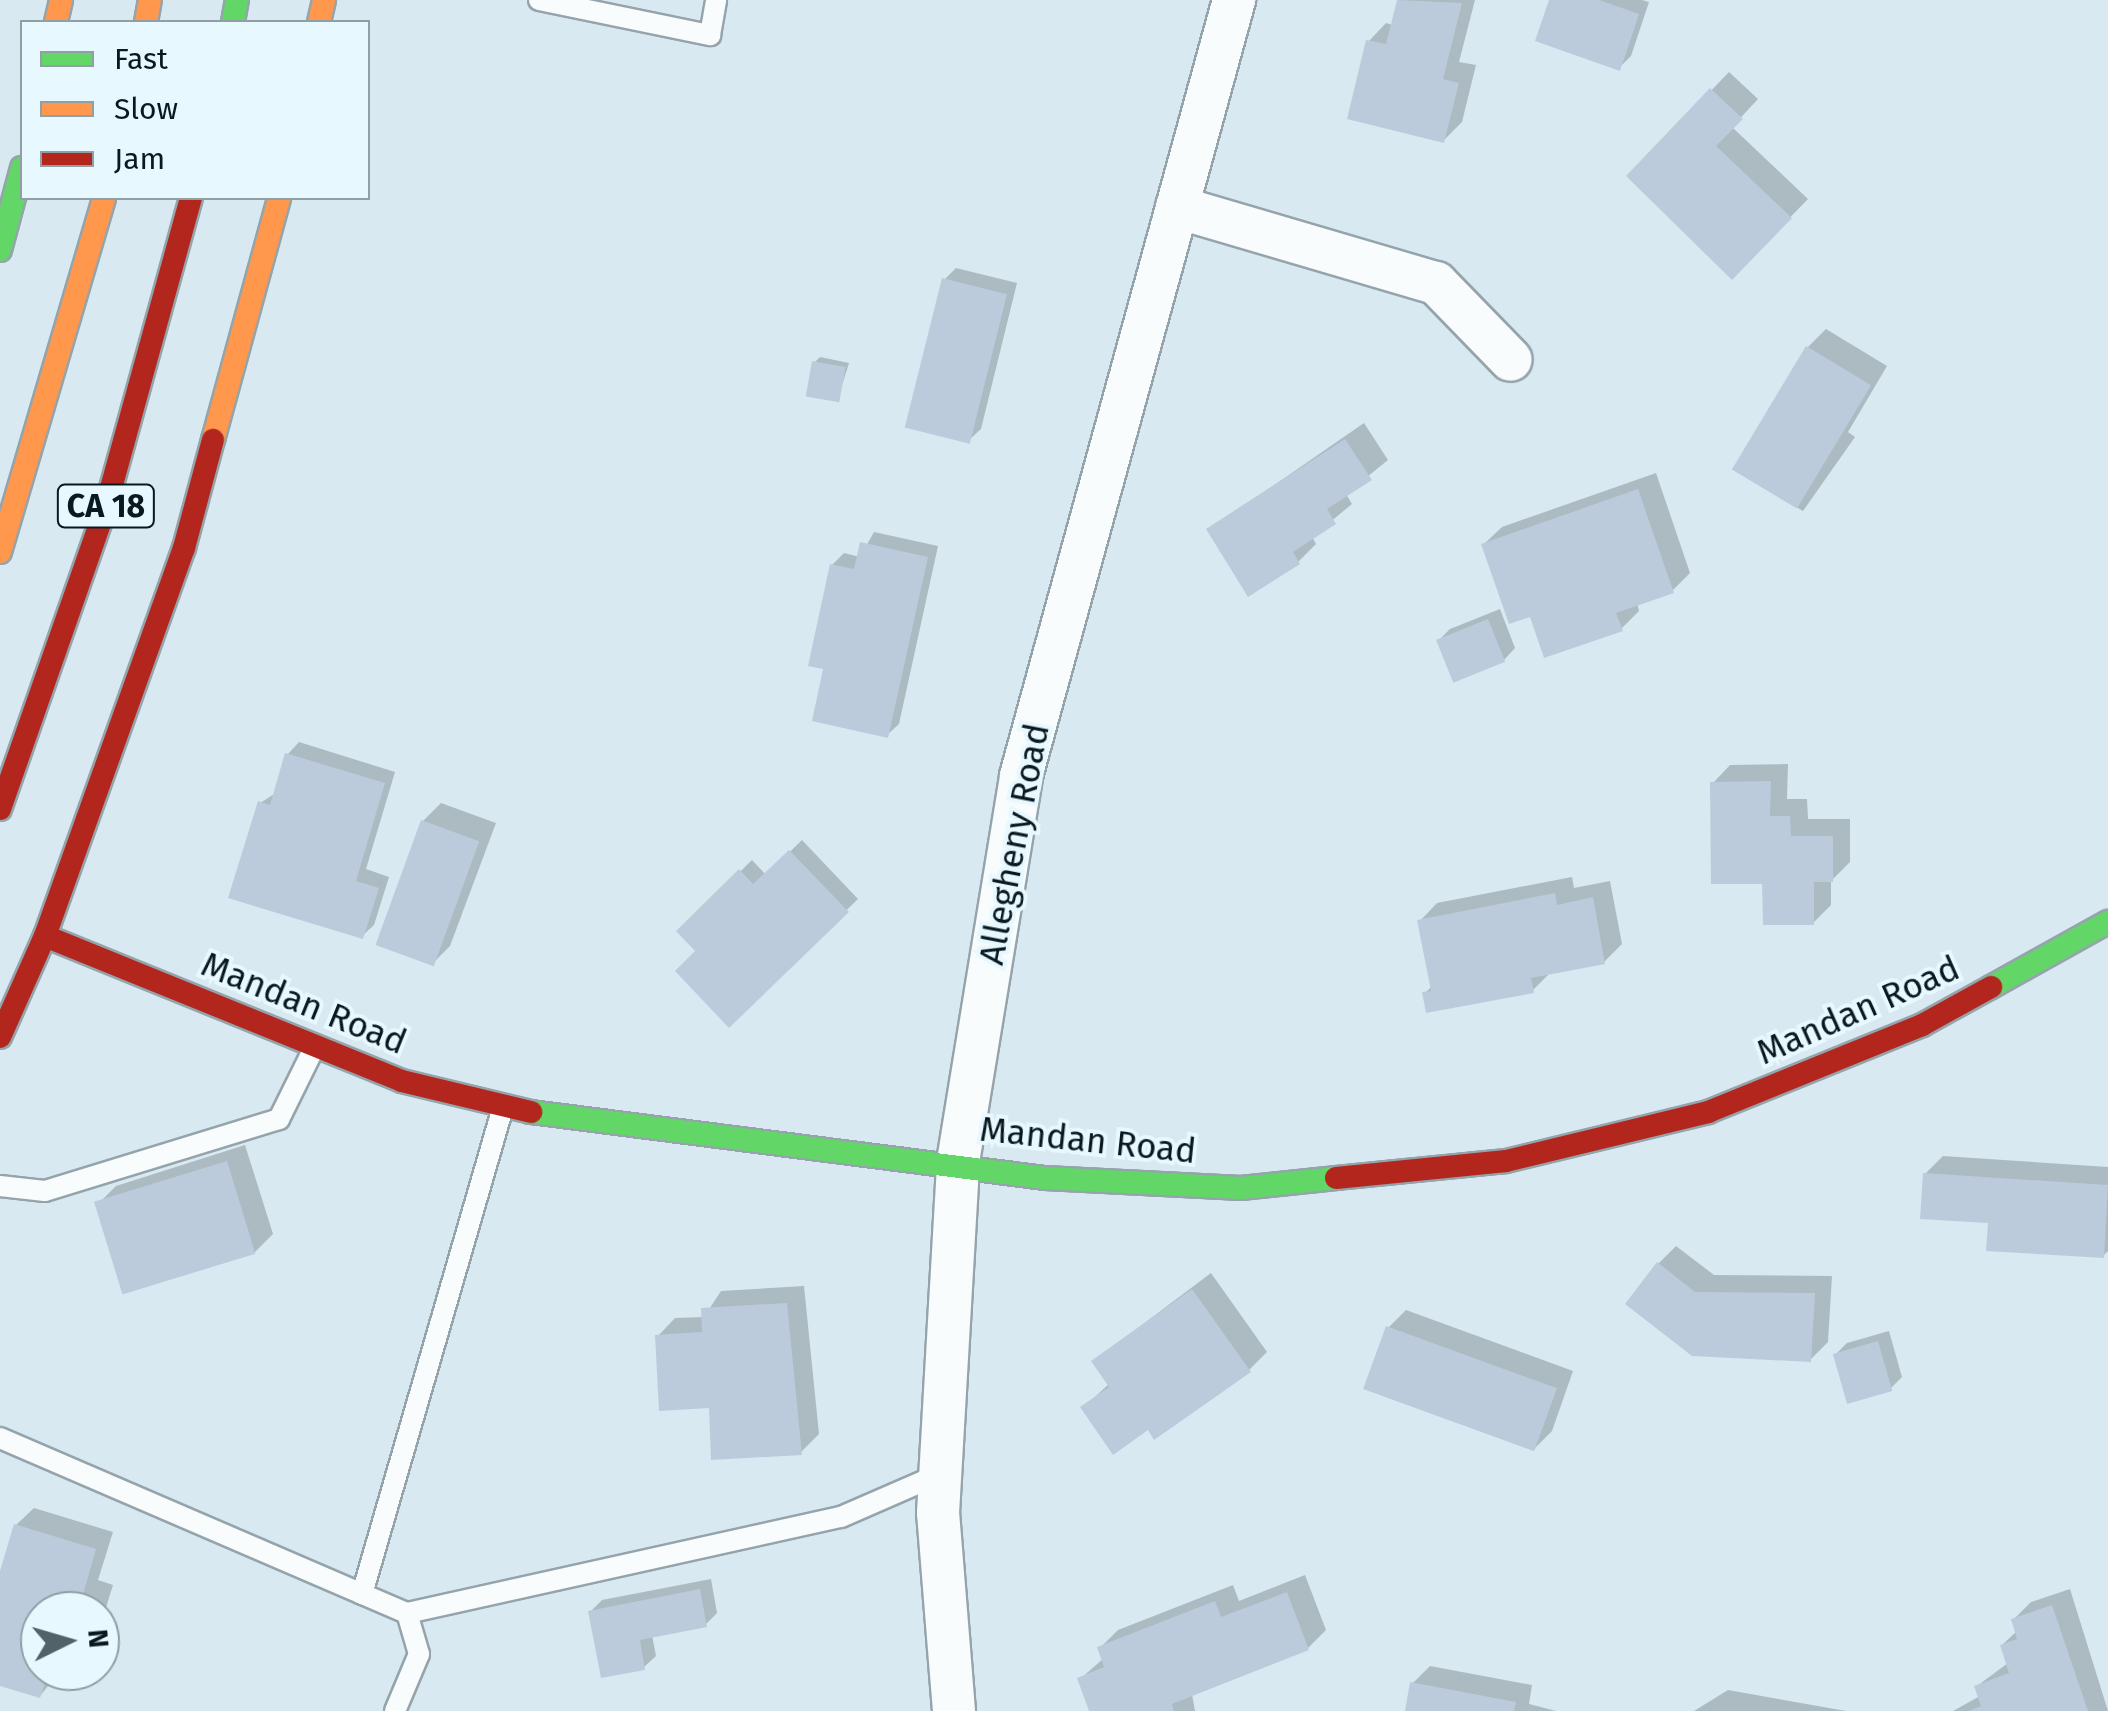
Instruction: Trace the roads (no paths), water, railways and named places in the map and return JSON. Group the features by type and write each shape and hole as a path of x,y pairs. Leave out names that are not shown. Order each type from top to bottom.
{"street":[{"name":"Allegheny Road","path":"954,1711 938,1513 958,1162 1021,776 1234,0"},
{"path":"0,250 20,175"},
{"name":"CA 18","path":"0,552 103,200"},
{"name":"CA 18","path":"0,809 104,510 191,200"},
{"path":"0,1037 45,936 184,548 278,200"},
{"path":"1178,208 1436,284 1512,360"},
{"name":"Mandan Road","path":"45,936 402,1081 504,1105 888,1159 958,1162 1046,1178 1241,1188 1506,1160 1708,1112 1922,1026 2108,922"}],"lane":[{"path":"539,0 710,35 716,0"},
{"path":"0,1186 45,1192 279,1119 316,1044"},
{"path":"362,1594 504,1105"},
{"path":"0,1438 408,1613 841,1517 940,1474"},
{"path":"395,1711 419,1654 408,1613"}]}
